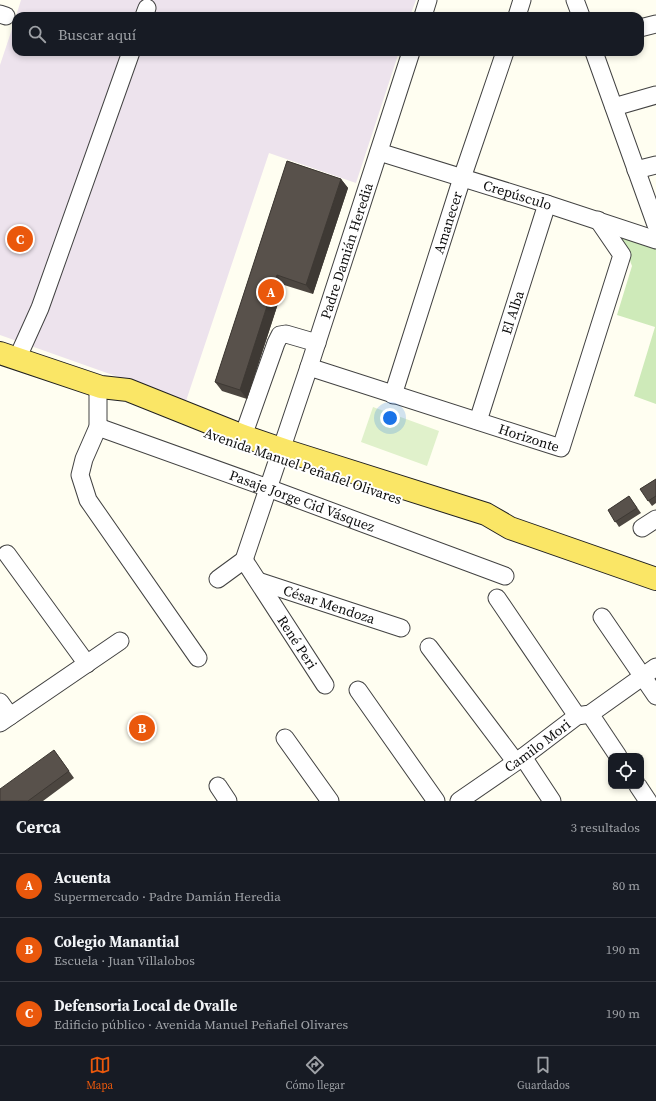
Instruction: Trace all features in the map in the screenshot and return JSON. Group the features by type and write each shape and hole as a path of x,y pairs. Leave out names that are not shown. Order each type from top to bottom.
{"main road":[{"name":"Avenida Manuel Peñafiel Olivares","path":"9,356 99,386 128,390 243,436 280,455"},
{"name":"Avenida Manuel Peñafiel Olivares","path":"99,386 124,403 280,455 486,514 510,528 656,579"}],"street":[{"path":"424,12 428,0"},
{"path":"518,12 522,0"},
{"path":"575,0 580,12"},
{"path":"644,27 656,24"},
{"path":"9,356 40,308 131,56"},
{"name":"Padre Damián Heredia","path":"244,560 309,367 410,56"},
{"name":"Amanecer","path":"393,394 503,56"},
{"path":"595,56 656,225"},
{"path":"614,107 656,96"},
{"name":"Crepúsculo","path":"379,152 598,220 656,240"},
{"path":"636,170 656,165"},
{"name":"El Alba","path":"478,422 547,204"},
{"name":"Horizonte","path":"309,367 561,448 622,255 598,220"},
{"path":"243,436 280,335 286,334 316,343"},
{"path":"99,386 98,427 84,458 80,475 88,500 198,658"},
{"name":"Pasaje Jorge Cid Vásquez","path":"98,427 505,576"},
{"path":"8,554 86,664"},
{"path":"218,579 244,560"},
{"name":"René Peri","path":"244,560 325,684"},
{"name":"César Mendoza","path":"258,581 401,628"},
{"path":"497,598 583,715 615,753"},
{"path":"602,617 649,672 656,696"},
{"path":"0,702 5,720 120,641"},
{"path":"429,647 552,801"},
{"name":"Camilo Mori","path":"459,801 583,715 649,672"},
{"path":"358,690 436,801"},
{"path":"285,738 330,801"},
{"path":"218,786 228,801"},
{"path":"640,789 648,801"}],"shaded area":[{"path":"21,0 416,0 412,12 17,12"},
{"path":"12,29 12,56 398,56 356,183 269,153 186,401 0,335 0,65"}],"green space":[{"path":"620,234 656,249 656,404 634,396 655,327 617,315 632,266"},
{"path":"373,407 439,431 427,466 361,442"}],"building":[{"path":"287,161 341,179 306,285 277,275 240,390 215,382"},
{"path":"656,479 656,496 648,501 640,489"},
{"path":"629,496 637,508 615,522 608,510"},
{"path":"54,750 69,771 28,801 0,801 0,789"}],"place":[{"name":"Defensoria Local de Ovalle","path":"20,239"},
{"name":"Acuenta","path":"271,292"},
{"name":"Colegio Manantial","path":"142,728"}]}
